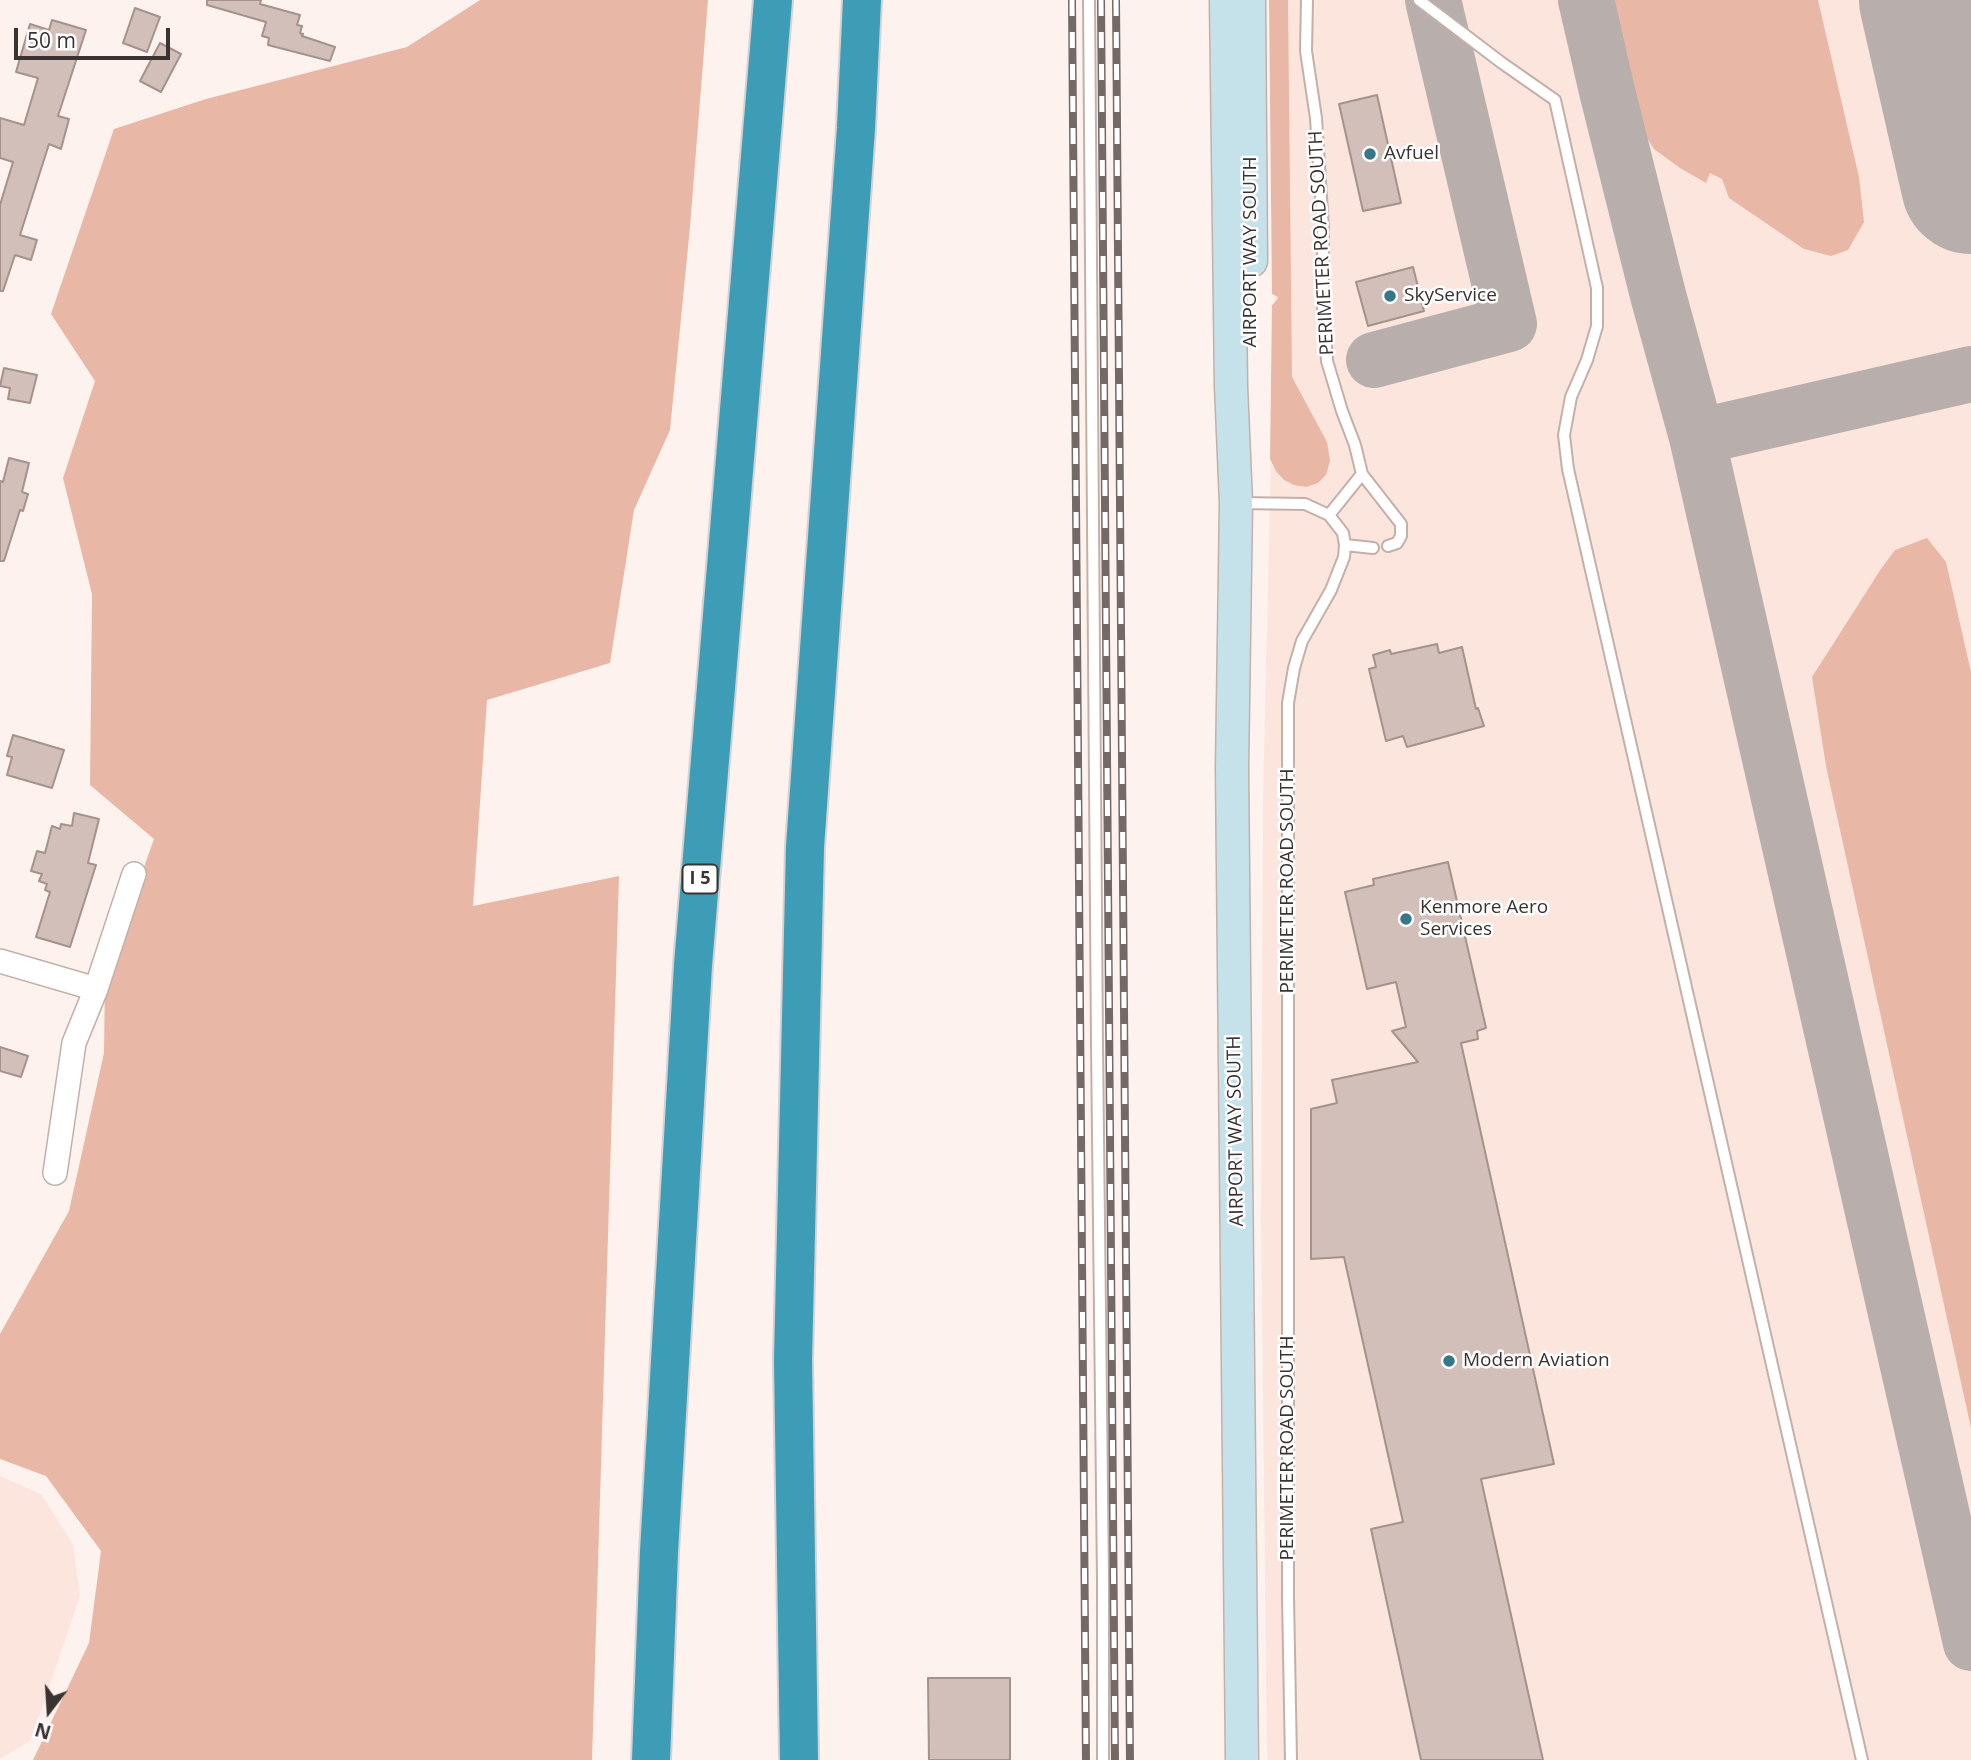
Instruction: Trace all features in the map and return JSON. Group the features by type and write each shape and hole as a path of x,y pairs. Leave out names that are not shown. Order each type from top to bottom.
{"highway":[{"name":"I 5","path":"651,1760 659,1552 693,965 774,0"},
{"path":"799,1760 793,1360 806,847 855,142 862,0"}],"main road":[{"name":"AIRPORT WAY SOUTH","path":"1226,0 1231,386 1236,503 1232,769 1242,1760"},
{"name":"AIRPORT WAY SOUTH","path":"1236,503 1252,381 1249,0"}],"street":[{"path":"55,1173 74,1042 96,989 134,874"},
{"path":"0,961 96,989"}],"lane":[{"path":"1089,0 1103,1760"},
{"name":"PERIMETER ROAD SOUTH","path":"1307,0 1306,51 1316,118 1327,360 1362,474"},
{"path":"1419,0 1555,100 1597,288 1598,326 1571,397 1564,435 1569,469 1862,1760"},
{"path":"1329,515 1362,474 1401,524 1401,536 1397,542 1388,546"},
{"path":"1236,503 1305,504 1329,515 1343,533 1345,545 1373,548"},
{"name":"PERIMETER ROAD SOUTH","path":"1291,1760 1288,1597 1288,703 1302,641 1331,590 1344,557 1345,545"}],"shaded area":[{"path":"480,0 708,0 670,430 634,510 610,663 487,700 473,906 619,876 592,1760 33,1760 89,1643 101,1551 46,1476 0,1459 0,1334 69,1211 104,1053 105,977 154,839 90,785 92,594 63,478 95,381 51,314 114,129 206,99 407,47"},
{"path":"1269,0 1288,0 1292,377 1327,442 1330,461 1326,475 1318,483 1306,487 1284,480 1270,459 1272,305 1278,297 1272,294"},
{"path":"1275,0 1971,0 1971,1760 1267,1760 1261,1217 1263,798 1275,280"},
{"path":"1604,0 1818,0 1859,177 1864,222 1848,250 1831,256 1804,249 1729,198 1722,179 1710,173 1706,183 1654,149 1631,113"},
{"path":"1927,538 1946,562 1971,672 1971,1428 1826,766 1812,677 1895,550"},
{"path":"0,1476 41,1494 73,1544 80,1596 31,1740 0,1759"}],"building":[{"path":"207,0 261,0 260,4 300,15 297,25 302,26 302,36 335,47 330,61 268,45 269,38 262,36 266,22 207,5"},
{"path":"135,8 160,17 147,52 123,43"},
{"path":"52,20 86,30 58,116 69,119 61,149 49,144 20,235 37,240 31,260 15,255 3,291 0,291 0,205 13,162 0,158 0,118 24,125 38,78 16,72 30,24 49,30"},
{"path":"160,43 181,54 161,92 140,81"},
{"name":"Avfuel","path":"1377,95 1401,203 1363,211 1339,104"},
{"name":"SkyService","path":"1413,267 1424,311 1368,326 1356,282"},
{"path":"4,368 37,375 30,403 8,399 10,388 0,386"},
{"path":"9,458 29,463 22,492 28,494 23,511 20,510 4,561 0,561 0,481 3,482"},
{"path":"1437,644 1439,653 1462,647 1476,709 1478,708 1484,726 1407,747 1403,736 1386,741 1369,669 1376,667 1373,655"},
{"path":"13,735 64,750 52,788 7,775 12,757 7,756"},
{"path":"74,813 99,819 88,863 96,865 70,947 36,937 50,892 45,890 47,884 39,881 42,874 31,871 37,851 45,853 52,826 60,829 61,824 72,826"},
{"path":"1448,862 1486,1028 1477,1031 1478,1039 1461,1043 1554,1464 1481,1479 1543,1760 1421,1760 1371,1529 1403,1522 1344,1257 1311,1259 1311,1109 1337,1103 1332,1080 1418,1062 1392,1031 1406,1027 1396,982 1367,989 1345,892 1374,885 1373,879"},
{"path":"0,1047 28,1056 21,1077 0,1071"},
{"path":"928,1678 1010,1678 1010,1760 929,1760"}],"taxiway":[{"path":"1374,360 1509,324 1433,0"},
{"path":"1586,0 1658,295 1697,437 1971,1643"},
{"path":"1697,437 1971,374"}],"runway":[{"path":"1929,0 1971,184"}],"railway":[{"path":"1072,0 1086,1760"},
{"path":"1101,0 1115,1760"},
{"path":"1116,0 1130,1760"}],"place":[{"name":"Avfuel","path":"1370,154"},
{"name":"SkyService","path":"1390,296"},
{"name":"Kenmore Aero Services","path":"1406,919"},
{"name":"Modern Aviation","path":"1449,1361"}]}
